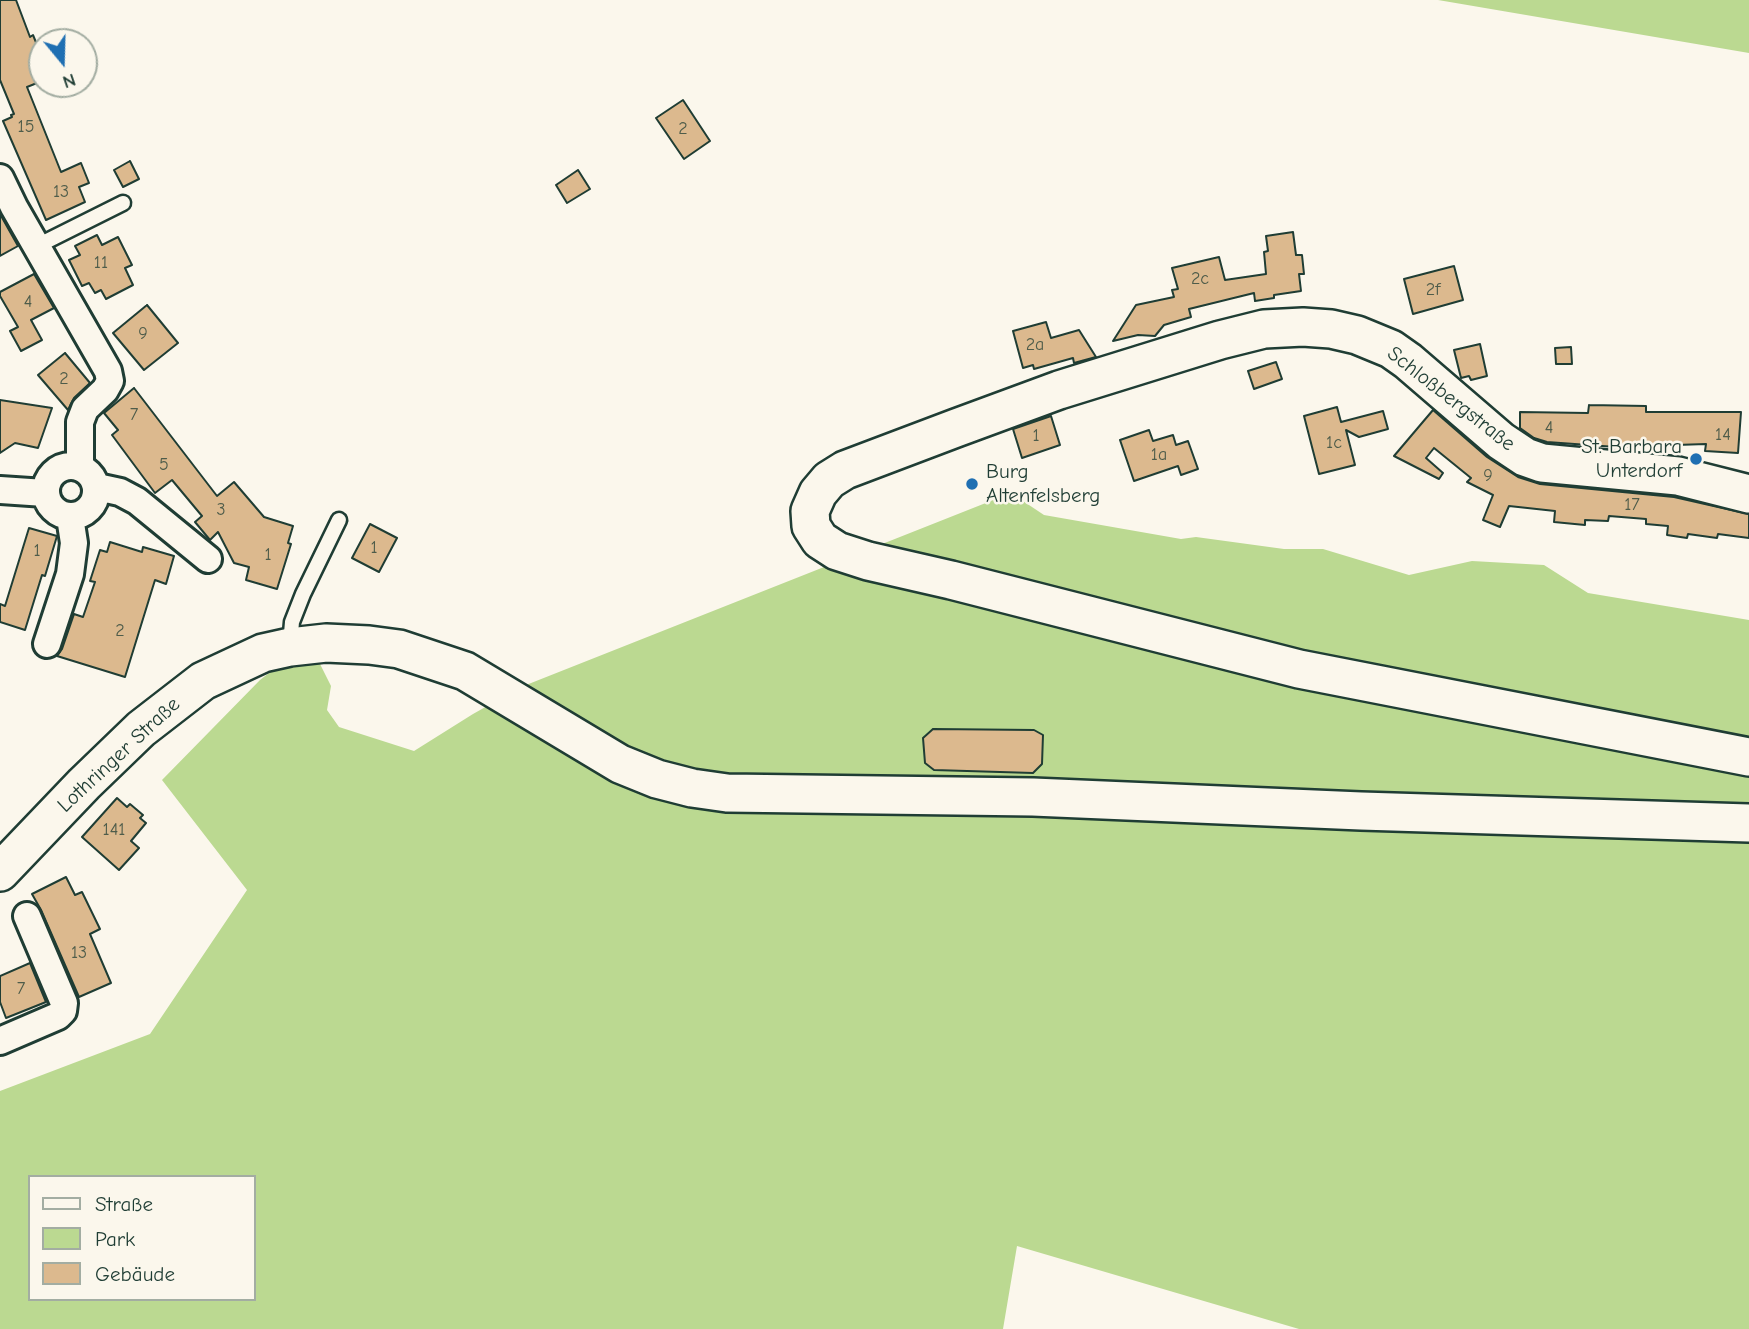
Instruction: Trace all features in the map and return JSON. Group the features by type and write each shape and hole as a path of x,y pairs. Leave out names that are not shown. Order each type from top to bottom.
{"street":[{"path":"0,178 108,371 110,381 105,390 85,409 80,422 80,467"},
{"name":"Schloßbergstraße","path":"1749,494 1678,477 1542,463 1525,457 1501,441 1391,349 1357,335 1312,328 1264,329 1059,390 845,470 830,480 818,493 810,511 811,526 820,540 837,551 868,561 1298,669 1749,757"},
{"path":"68,466 80,467 94,479 97,488 96,499 90,508 81,515 70,517 58,513 49,505 45,493 48,480 56,471 68,466"},
{"path":"97,488 120,492 137,501 208,559"},
{"path":"0,490 45,493"},
{"path":"47,644 72,566 74,542 70,517"},
{"name":"Lothringer Straße","path":"0,872 141,729 174,702 204,681 263,653 326,643 399,649 465,671 620,764 657,779 727,793 1033,797 1749,823"},
{"path":"0,1041 58,1016 63,1011 64,1003 27,916"}],"lane":[{"path":"37,246 123,203"},
{"path":"290,647 292,622 339,520"}],"green space":[{"path":"1438,0 1749,0 1749,53"},
{"path":"1011,493 1044,515 1181,539 1196,537 1284,549 1323,549 1409,575 1472,561 1544,565 1588,593 1749,620 1749,1329 1299,1329 1017,1246 1003,1329 0,1329 0,1091 150,1034 247,890 162,780 260,680 309,642 331,686 327,710 339,727 414,751 521,687"}],"building":[{"path":"0,0 16,0 28,32 28,98 31,98 61,172 81,163 89,183 79,187 85,202 46,220 3,121 14,114 0,80"},
{"path":"683,100 710,141 684,159 656,118"},
{"path":"130,161 139,179 123,187 114,170"},
{"path":"578,170 590,189 567,203 556,185"},
{"path":"0,214 18,246 0,256"},
{"path":"1293,232 1296,255 1302,255 1304,274 1299,274 1301,291 1255,301 1254,293 1189,309 1191,317 1164,325 1155,336 1138,335 1113,341 1136,305 1174,297 1172,290 1178,289 1172,268 1219,257 1225,280 1266,274 1266,236"},
{"path":"97,235 102,245 118,237 132,265 125,268 133,285 106,299 101,290 95,293 89,283 82,286 69,260 80,255 75,246"},
{"path":"1454,266 1463,300 1413,314 1404,279"},
{"path":"34,274 54,308 31,320 42,340 21,351 10,331 18,327 0,292"},
{"path":"147,305 178,343 144,370 113,333"},
{"path":"1046,322 1051,338 1079,330 1096,357 1074,363 1073,358 1034,369 1033,365 1023,368 1013,331"},
{"path":"1480,344 1487,376 1471,380 1469,376 1461,378 1454,350"},
{"path":"1571,347 1572,364 1556,364 1555,348"},
{"path":"65,353 90,383 74,398 68,410 38,375"},
{"path":"1276,362 1282,379 1254,389 1248,371"},
{"path":"134,388 217,496 234,482 264,517 293,526 288,543 291,544 277,589 246,580 249,567 234,563 218,532 210,540 195,522 202,516 172,480 155,493 112,435 118,430 104,413"},
{"path":"0,400 52,408 38,448 15,443 0,453"},
{"path":"1589,405 1646,406 1646,412 1741,412 1738,453 1705,451 1706,444 1616,447 1547,442 1534,438 1520,428 1520,412 1588,413"},
{"path":"1337,407 1341,422 1383,411 1388,429 1359,437 1346,430 1355,465 1319,474 1304,416"},
{"path":"1433,410 1487,457 1518,477 1540,484 1674,497 1749,514 1749,538 1718,534 1717,538 1688,534 1687,538 1667,535 1668,526 1646,524 1646,519 1609,516 1608,521 1585,520 1585,525 1554,522 1555,511 1509,506 1500,527 1483,520 1493,495 1467,482 1471,478 1434,448 1426,458 1443,473 1439,479 1394,456"},
{"path":"1051,416 1060,445 1022,458 1013,429"},
{"path":"1149,430 1153,441 1173,435 1176,445 1188,441 1198,469 1181,475 1178,466 1134,481 1120,440"},
{"path":"370,524 397,538 379,572 352,558"},
{"path":"29,528 57,536 25,630 0,622 0,604 5,606"},
{"path":"110,542 142,552 143,547 174,556 166,584 155,580 125,677 57,656 74,614 83,617 95,582 90,581 100,550 107,552"},
{"path":"933,729 1034,730 1043,735 1042,764 1033,773 934,770 925,763 923,738"},
{"path":"117,798 143,815 140,818 146,823 131,841 139,848 119,870 82,837"},
{"path":"66,877 75,895 82,892 100,929 90,934 111,983 79,997 32,894"},
{"path":"30,963 46,1002 6,1018 0,1002 0,976"}],"place":[{"name":"St. Barbara Unterdorf","path":"1696,459"},
{"name":"Burg Altenfelsberg","path":"972,484"}]}
